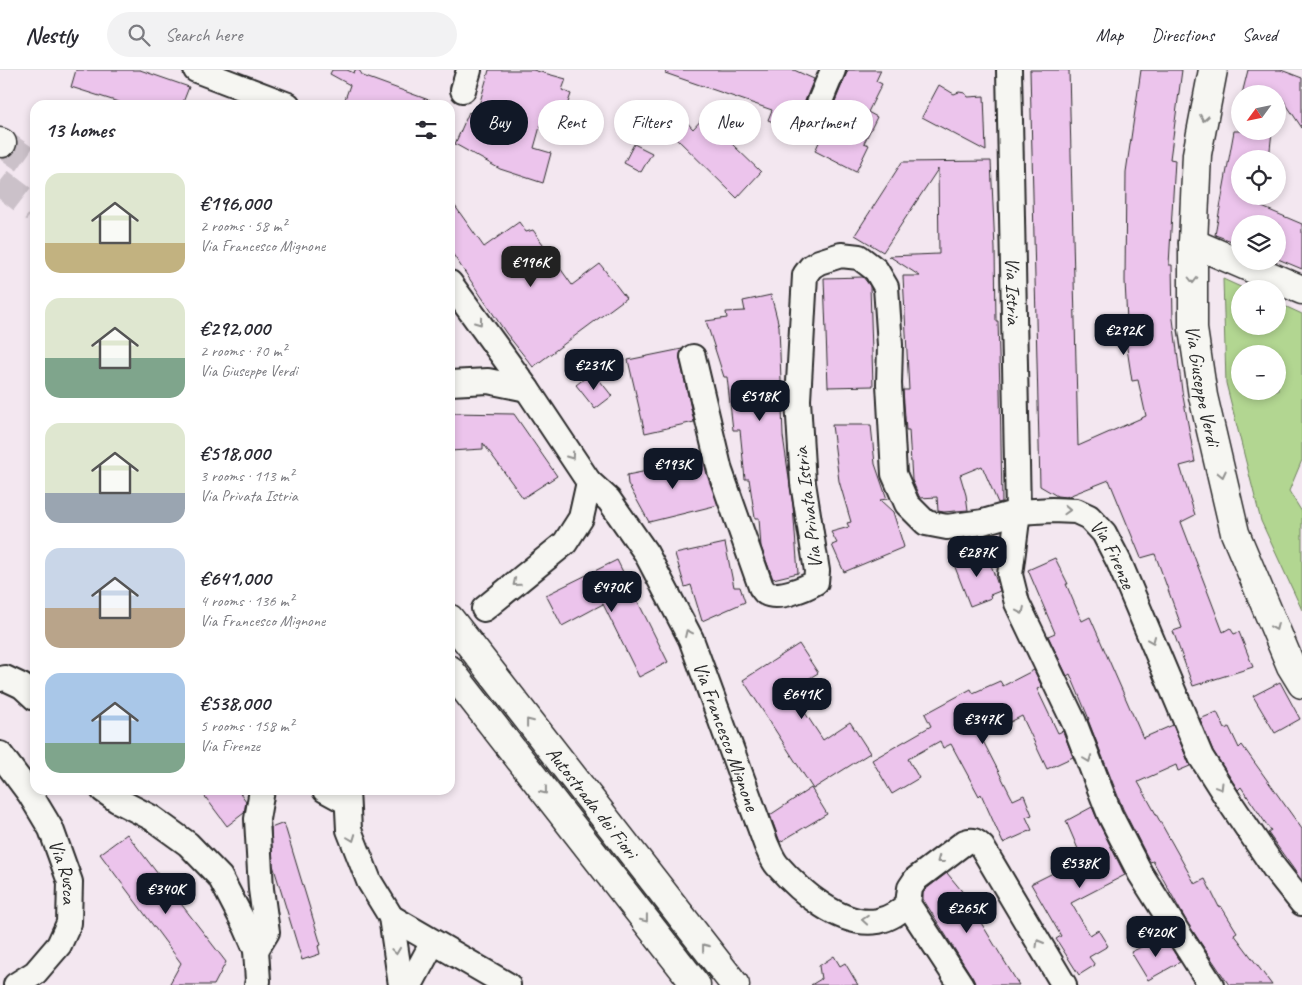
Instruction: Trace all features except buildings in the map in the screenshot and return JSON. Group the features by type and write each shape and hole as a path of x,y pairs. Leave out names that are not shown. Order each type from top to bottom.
{"main road":[{"name":"Via Giuseppe Verdi","path":"1213,70 1197,154 1193,244 1193,329 1203,396 1236,533 1291,666 1302,684"},
{"path":"1193,244 1302,290"},
{"name":"Autostrada dei Fiori","path":"455,625 735,985"},
{"name":"Autostrada dei Fiori","path":"455,676 696,985"}],"street":[{"path":"196,70 275,100"},
{"path":"820,100 833,70"},
{"name":"Via Istria","path":"1008,70 1018,512"},
{"name":"Via Privata Istria","path":"694,357 720,471 737,516 751,564 761,587 766,593 775,595 795,592 816,582 817,571 803,482 798,400 805,275 811,267 819,262 841,256 859,257 876,270 886,287 894,474 907,504 926,522 947,527 983,522 1018,512"},
{"name":"Via Francesco Mignone","path":"455,290 527,389 589,482 609,500 646,553 691,639 766,844 775,863 809,896 835,914 857,920 876,921 895,915 908,904"},
{"path":"455,383 488,380 527,389"},
{"path":"484,609 565,543 581,518 589,482"},
{"name":"Via Firenze","path":"1018,512 1076,510 1089,517 1104,533 1119,562 1201,756 1229,802 1275,869 1302,903"},
{"path":"1018,512 1010,575 1017,602 1074,722 1110,815 1140,873 1212,985"},
{"path":"0,679 5,678 22,686 30,693"},
{"name":"Via Rusca","path":"0,754 30,794"},
{"name":"Via Rusca","path":"16,985 35,973 59,945 69,923 70,882 51,829 31,795"},
{"path":"110,795 152,818 188,844 220,877 256,950 257,985"},
{"path":"256,950 267,932 261,889 257,819 261,795"},
{"path":"347,796 349,830 368,881 391,917 401,985"},
{"path":"961,985 908,904 910,888 916,879 965,842 976,841 982,847 1064,985"},
{"path":"391,917 508,985"},
{"path":"410,985 433,942"}],"green space":[{"path":"1223,279 1231,283 1231,335 1286,335 1286,307 1302,314 1302,460 1289,491 1302,512 1302,610 1261,521 1226,383"}],"tunnel":[{"path":"2,143 30,163"},
{"path":"0,182 30,205"},
{"path":"455,632 484,609"}]}
